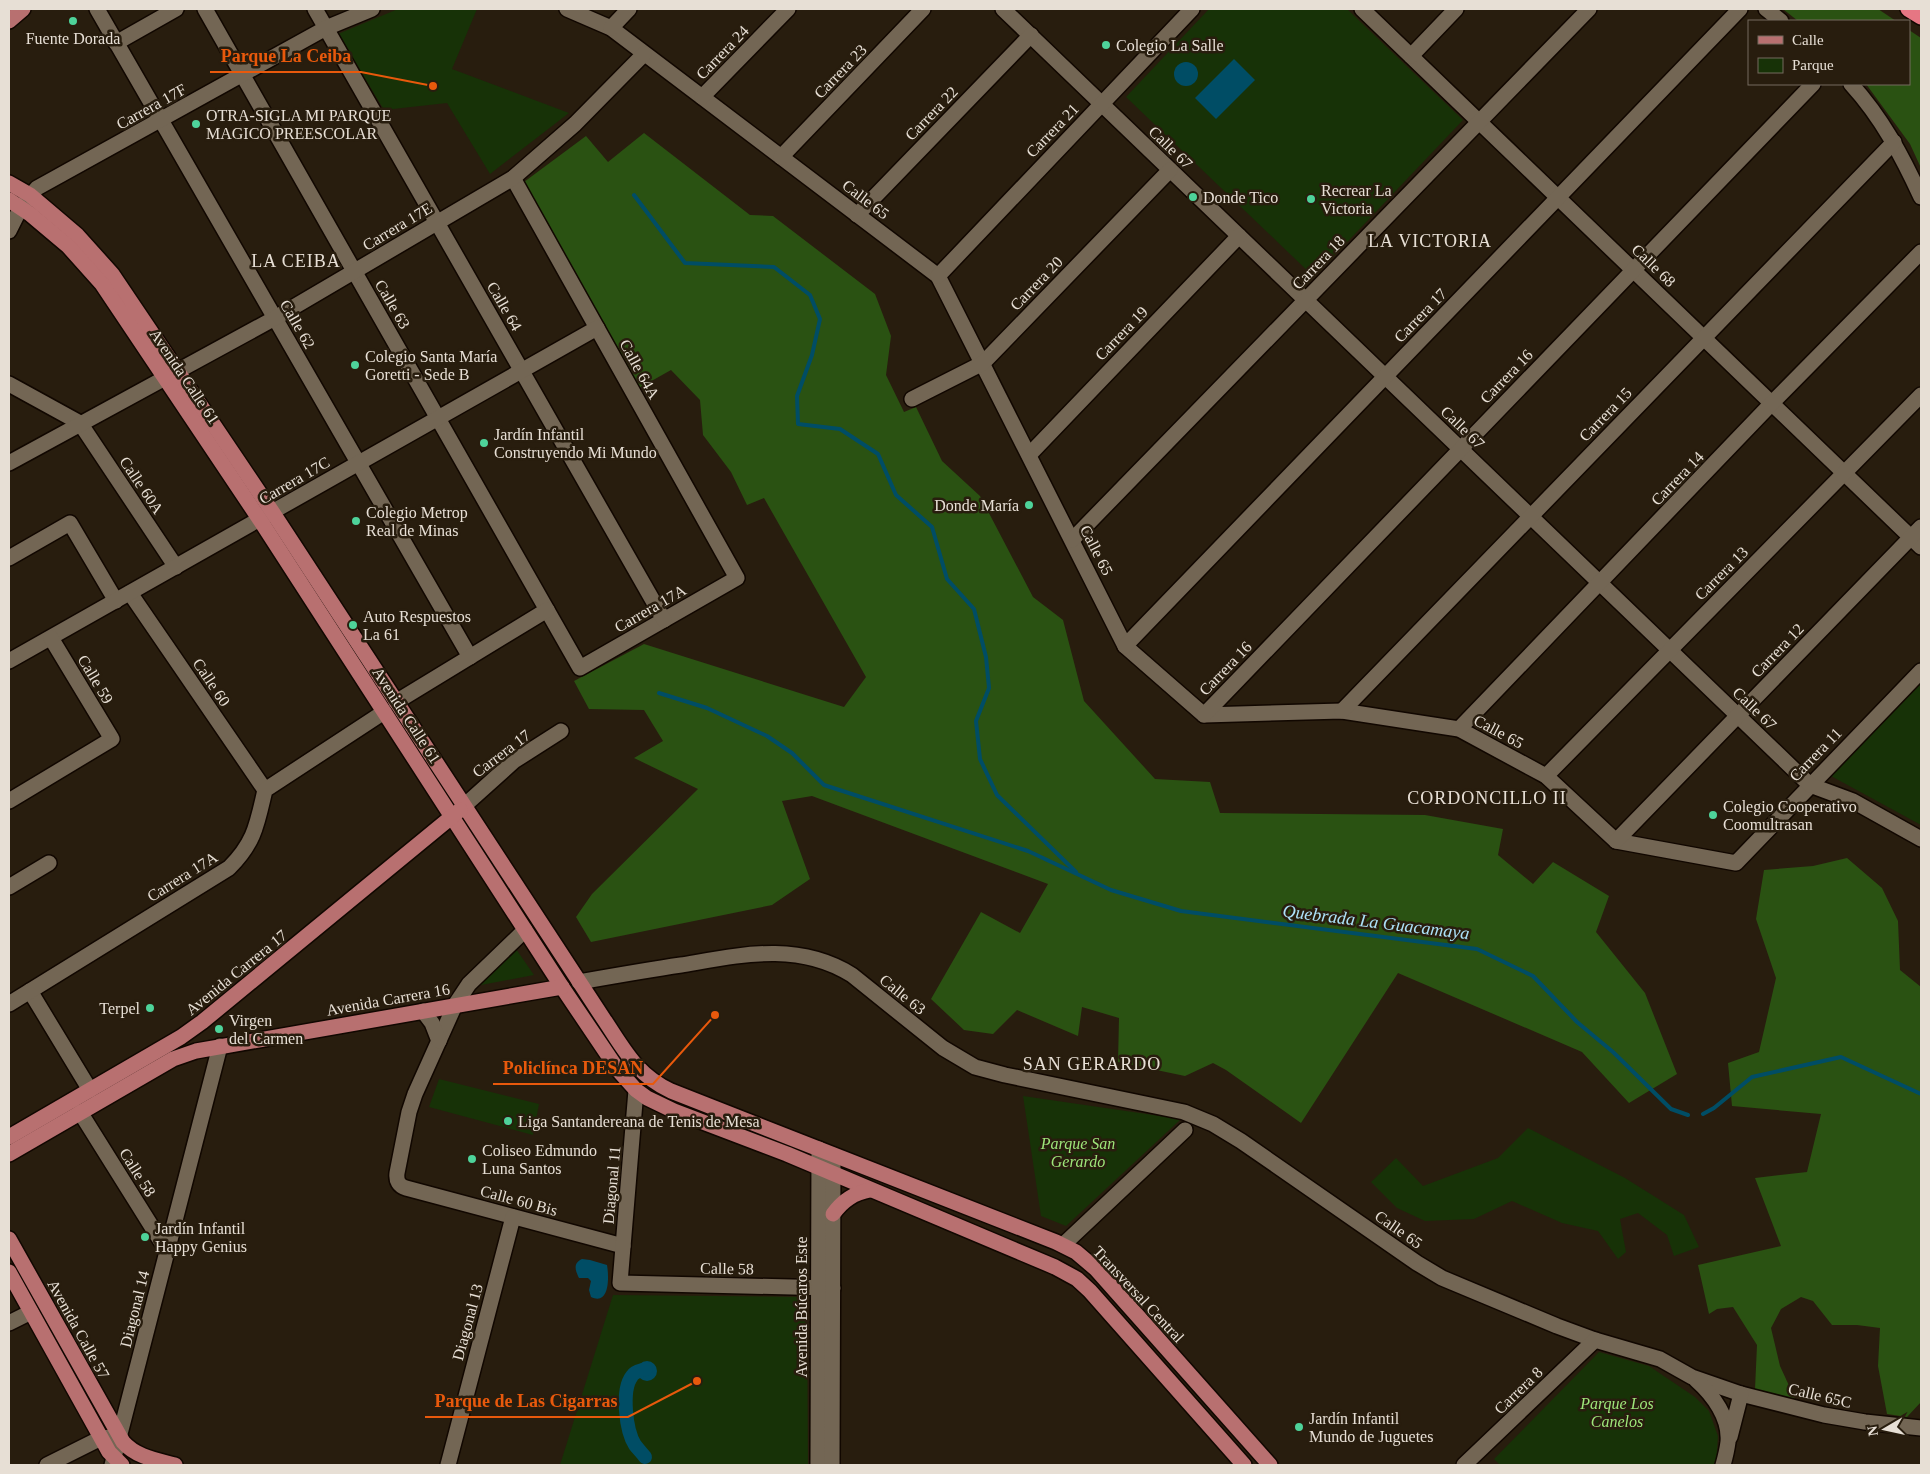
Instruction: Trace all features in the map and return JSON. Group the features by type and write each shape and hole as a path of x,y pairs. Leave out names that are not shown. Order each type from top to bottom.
{"highway":[{"path":"1908,9 1921,17"}],"main road":[{"path":"9,21 23,9"},
{"name":"Avenida Calle 61","path":"9,183 20,201 97,276 171,374 266,516 396,702 637,1068 652,1082 671,1091 826,1152"},
{"name":"Avenida Calle 61","path":"266,516 384,712 452,818 606,1054 636,1090 658,1104 826,1170"},
{"name":"Avenida Carrera 17","path":"9,1137 180,1037 202,1022 452,818 464,806"},
{"name":"Avenida Carrera 16","path":"216,1047 562,987"},
{"path":"202,1022 203,1036 216,1047"},
{"path":"9,1154 173,1059 216,1047"},
{"name":"Transversal Central","path":"826,1152 1063,1245 1085,1259 1096,1269 1270,1465"},
{"name":"Transversal Central","path":"826,1170 1055,1267 1077,1279 1090,1290 1244,1465"},
{"path":"833,1214 851,1196 870,1190"},
{"name":"Avenida Calle 57","path":"9,1239 120,1437 128,1448 134,1452 175,1465"},
{"name":"Avenida Calle 57","path":"9,1272 116,1463"}],"street":[{"name":"Calle 62","path":"97,9 470,657"},
{"path":"116,42 176,9"},
{"name":"Calle 63","path":"204,9 580,668"},
{"name":"Calle 64","path":"315,9 664,620"},
{"name":"Carrera 17F","path":"9,231 20,201 37,188 326,28 372,9"},
{"name":"Calle 65","path":"567,9 611,28 938,276 1125,646 1204,715 1342,711 1459,729 1546,776 1616,841"},
{"path":"611,28 629,9"},
{"name":"Carrera 24","path":"702,97 788,9"},
{"name":"Carrera 23","path":"781,157 923,9"},
{"name":"Calle 67","path":"1003,9 1810,785 1853,801 1921,839"},
{"name":"Carrera 21","path":"938,276 1192,9"},
{"name":"Calle 68","path":"1362,9 1844,473 1918,537"},
{"path":"1411,56 1456,9"},
{"name":"Carrera 18","path":"1072,540 1590,9"},
{"name":"Carrera 17","path":"1125,646 1740,9"},
{"path":"1766,9 1780,20"},
{"name":"Carrera 22","path":"858,215 1031,35"},
{"name":"Carrera 17E","path":"9,463 275,318 513,178 575,124 644,54"},
{"name":"Carrera 16","path":"1204,715 1812,85"},
{"path":"1852,85 1872,108 1894,142 1921,197"},
{"name":"Carrera 15","path":"1342,711 1894,142"},
{"name":"Carrera 20","path":"912,399 983,364 1170,170"},
{"name":"Calle 64A","path":"513,178 737,578"},
{"name":"Carrera 19","path":"1029,455 1239,236"},
{"name":"Carrera 14","path":"1459,729 1772,403 1921,252"},
{"name":"Carrera 17C","path":"9,661 597,328"},
{"path":"9,384 80,423"},
{"name":"Carrera 13","path":"1546,776 1921,395"},
{"name":"Calle 60A","path":"80,423 176,567"},
{"path":"9,558 70,523 116,601"},
{"name":"Carrera 12","path":"1616,841 1738,716 1918,537"},
{"name":"Carrera 17A","path":"580,668 737,578"},
{"name":"Calle 60","path":"130,593 265,790"},
{"path":"396,702 547,610"},
{"name":"Calle 59","path":"9,801 112,739 51,638"},
{"name":"Carrera 11","path":"1616,841 1736,863 1921,671"},
{"path":"265,790 384,712"},
{"name":"Carrera 17","path":"464,806 514,761 561,731"},
{"name":"Carrera 17A","path":"9,1004 229,868 248,847 255,833 265,790"},
{"path":"9,887 49,863"},
{"path":"439,1042 455,1005 469,984 525,930"},
{"name":"Calle 63","path":"579,982 740,955 764,953 804,955 838,966 852,975 944,1048 975,1067 1005,1075 1152,1104 1199,1117"},
{"path":"30,991 90,1090"},
{"path":"423,1011 432,1023 439,1042"},
{"name":"Calle 60 Bis","path":"439,1042 415,1094 409,1112 396,1173 401,1187 623,1246"},
{"name":"Diagonal 14","path":"116,1463 120,1437 216,1047"},
{"name":"Diagonal 11","path":"620,1283 636,1090"},
{"name":"Calle 58","path":"80,1112 167,1251"},
{"name":"Calle 65","path":"1199,1117 1241,1141 1442,1278 1536,1318 1595,1340"},
{"path":"1063,1245 1185,1130"},
{"name":"Avenida Búcaros Este","path":"826,1152 826,1288 832,1465"},
{"name":"Avenida Búcaros Este","path":"818,1465 826,1288 833,1214 826,1170"},
{"name":"Diagonal 13","path":"448,1465 513,1217"},
{"name":"Calle 58","path":"620,1283 826,1288"},
{"path":"9,1323 31,1312"},
{"name":"Calle 65C","path":"1595,1340 1660,1359 1692,1377 1741,1394 1824,1415 1921,1428"},
{"name":"Carrera 8","path":"1464,1465 1595,1340"},
{"path":"1692,1377 1706,1389 1718,1405 1724,1420 1728,1443"},
{"path":"1723,1465 1741,1394"},
{"path":"47,1465 101,1438 120,1437"}],"green space":[{"path":"398,9 477,9 452,69 569,113 490,174 447,103 384,110 338,34"},
{"name":"Recrear La Victoria","path":"1209,9 1347,9 1463,120 1314,277 1126,97"},
{"path":"1783,9 1878,9 1894,20 1797,20"},
{"path":"1910,31 1921,38 1921,168 1910,144 1867,85 1910,85"},
{"path":"644,133 750,215 773,216 875,294 891,336 886,375 904,412 916,407 942,461 980,496 1033,597 1063,620 1084,701 1155,779 1210,782 1220,813 1425,815 1503,829 1498,855 1533,884 1553,862 1609,896 1596,932 1645,993 1677,1074 1629,1103 1582,1052 1398,973 1301,1123 1226,1070 1213,1063 1185,1076 1118,1062 1119,1018 1082,1007 1078,1036 1017,1010 993,1034 964,1030 931,999 981,912 1020,933 1048,884 812,796 782,801 810,879 772,905 591,942 576,917 592,894 698,789 634,758 663,741 644,710 589,709 574,681 644,644 844,707 866,677 764,498 747,505 731,472 703,435 700,400 671,370 639,388 524,182 586,136 608,162"},
{"path":"1921,683 1921,825 1831,776"},
{"path":"1847,858 1882,888 1898,921 1900,970 1921,987 1921,1402 1907,1417 1887,1414 1878,1366 1880,1328 1857,1325 1832,1325 1813,1301 1801,1297 1781,1309 1771,1328 1780,1366 1797,1403 1755,1389 1757,1345 1733,1307 1717,1309 1709,1314 1698,1265 1781,1246 1755,1178 1807,1172 1821,1114 1732,1106 1728,1063 1759,1052 1776,978 1756,919 1764,870 1813,866"},
{"path":"516,949 534,975 476,986"},
{"name":"Liga Santandereana de Tenis de Mesa","path":"439,1079 539,1104 533,1135 429,1107"},
{"name":"Parque San Gerardo","path":"1023,1096 1181,1119 1066,1226 1041,1216"},
{"path":"1528,1128 1625,1178 1684,1215 1699,1247 1674,1256 1667,1235 1638,1213 1620,1219 1626,1252 1618,1259 1598,1231 1562,1223 1512,1201 1474,1219 1425,1221 1397,1208 1371,1182 1396,1158 1423,1186 1498,1158"},
{"path":"613,1295 807,1297 808,1465 560,1465"},
{"name":"Parque Los Canelos","path":"1599,1352 1649,1366 1695,1397 1709,1411 1718,1436 1716,1465 1500,1465 1494,1459"}],"water":[{"path":"1234,59 1255,80 1216,119 1195,98"},
{"path":"1186,62 1195,65 1198,74 1195,83 1186,86 1177,83 1174,74 1177,65"},
{"path":"582,1259 607,1265 608,1282 605,1294 602,1297 597,1299 591,1297 589,1290 591,1281 588,1278 579,1278 576,1267 577,1263"},
{"path":"647,1361 654,1364 657,1371 654,1378 647,1381 640,1378 637,1371 640,1364"}],"waterway":[{"path":"634,195 685,263 774,267 810,295 820,319 812,355 797,396 798,424 840,429 878,454 896,495 932,527 947,579 974,609 986,657 989,688 976,721 980,759 997,795 1076,872"},
{"name":"Quebrada La Guacamaya","path":"659,693 707,708 767,736 792,753 824,785 1028,851 1111,890 1181,911 1477,949 1533,976 1577,1022 1613,1052 1671,1109 1688,1115"},
{"name":"Quebrada La Guacamaya","path":"1703,1114 1714,1108 1752,1077 1841,1057 1921,1094"},
{"path":"645,1457 632,1439 627,1421 626,1400 629,1382 633,1374 646,1369"}],"place":[{"name":"Fuente Dorada","path":"73,21"},
{"name":"Colegio La Salle","path":"1106,45"},
{"name":"Parque La Ceiba","path":"433,86"},
{"name":"OTRA-SIGLA MI PARQUE MAGICO PREESCOLAR","path":"196,124"},
{"name":"Donde Tico","path":"1193,197"},
{"name":"Recrear La Victoria","path":"1311,199"},
{"name":"Colegio Santa María Goretti - Sede B","path":"355,365"},
{"name":"Jardín Infantil Construyendo Mi Mundo","path":"484,443"},
{"name":"Donde María","path":"1029,505"},
{"name":"Colegio Metrop Real de Minas","path":"356,521"},
{"name":"Auto Respuestos La 61","path":"353,625"},
{"name":"Colegio Cooperativo Coomultrasan","path":"1713,815"},
{"name":"Terpel","path":"150,1008"},
{"name":"Policlínca DESAN","path":"715,1015"},
{"name":"Virgen del Carmen","path":"219,1029"},
{"name":"Liga Santandereana de Tenis de Mesa","path":"508,1121"},
{"name":"Coliseo Edmundo Luna Santos","path":"472,1159"},
{"name":"Jardín Infantil Happy Genius","path":"145,1237"},
{"name":"Parque de Las Cigarras","path":"697,1381"},
{"name":"Jardín Infantil Mundo de Juguetes","path":"1299,1427"}],"district":[{"name":"LA VICTORIA","path":"1430,241"},
{"name":"LA CEIBA","path":"296,261"},
{"name":"CORDONCILLO II","path":"1487,798"},
{"name":"SAN GERARDO","path":"1092,1064"}]}
